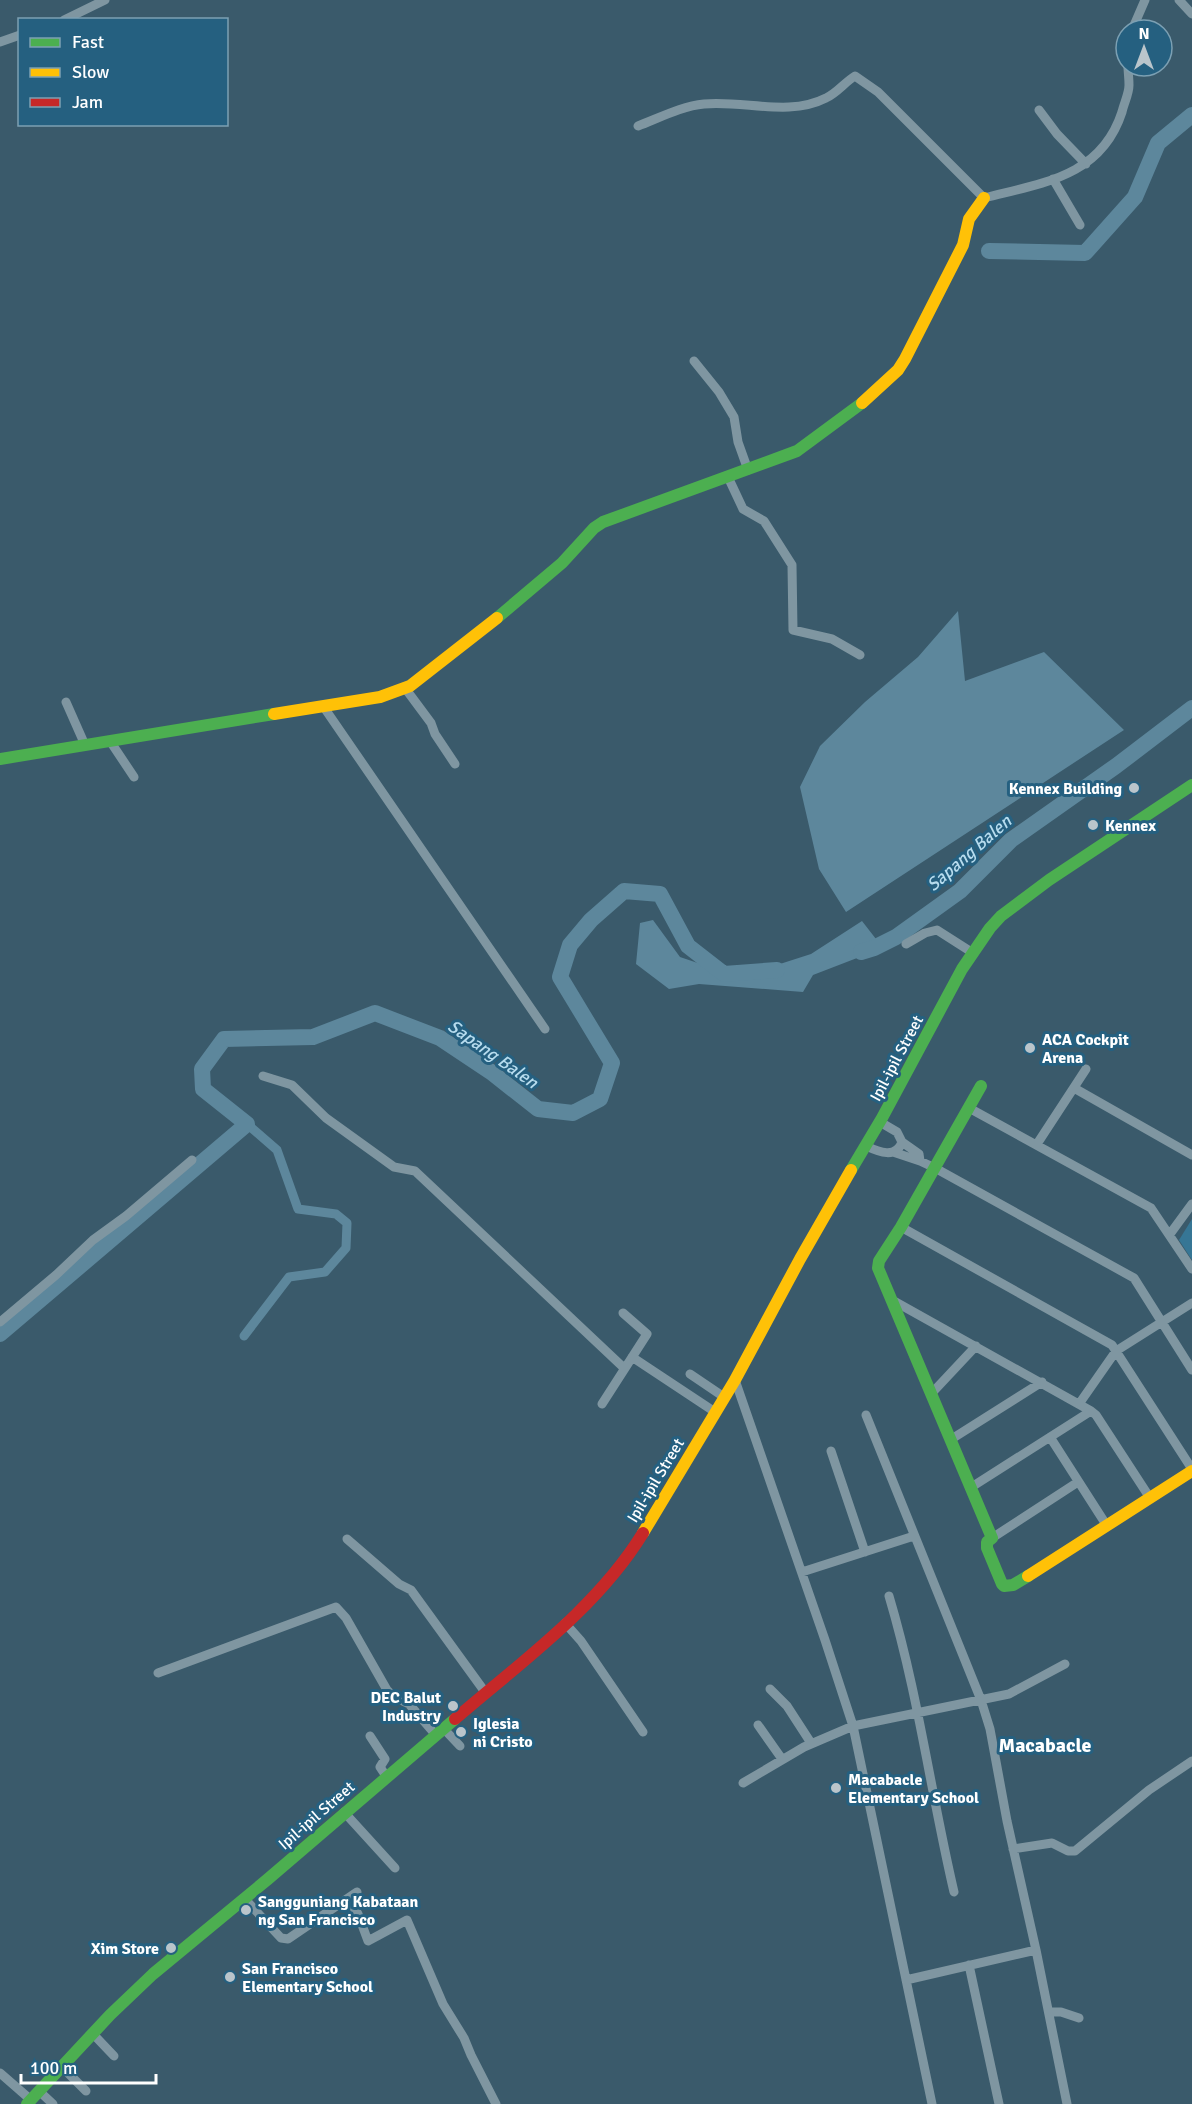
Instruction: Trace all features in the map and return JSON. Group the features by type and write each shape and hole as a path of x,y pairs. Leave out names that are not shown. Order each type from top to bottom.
{"street":[{"path":"68,18 105,0"},
{"path":"1137,18 1145,0"},
{"path":"1179,0 1192,14"},
{"path":"0,42 18,36"},
{"path":"638,126 701,104 734,102 775,108 819,102 829,97 855,76 878,92 984,198"},
{"path":"0,759 380,697 405,688 485,628 562,563 594,528 603,522 797,451 872,396 898,370 905,359 963,245 969,219 984,198 1053,178 1086,164 1099,151 1117,126 1129,86 1129,78"},
{"path":"1040,110 1057,134 1086,164"},
{"path":"1053,178 1080,225"},
{"path":"694,361 719,392 734,417 738,442 748,470"},
{"path":"728,477 743,509 764,521 792,565 793,630 832,639 860,655"},
{"path":"405,688 431,723 435,734 455,764"},
{"path":"66,702 85,745"},
{"path":"323,706 545,1029"},
{"path":"110,741 134,777"},
{"name":"Ipil-ipil Street","path":"32,2098 153,1974 565,1623 610,1579 626,1559 735,1380 800,1258 880,1122 973,952 1001,916 1192,785"},
{"path":"906,944 925,933 937,930 973,952"},
{"path":"1036,1144 1086,1069"},
{"path":"263,1076 292,1086 326,1118 393,1167 415,1171 624,1368"},
{"path":"981,1086 901,1227 879,1261 878,1268 992,1538"},
{"path":"1074,1089 1192,1155"},
{"path":"969,1108 1151,1208 1192,1269"},
{"path":"880,1122 897,1132 902,1142 919,1154 920,1161"},
{"path":"893,1152 900,1148 902,1142"},
{"path":"866,1146 882,1153 893,1152 935,1168 1134,1278 1192,1370"},
{"path":"0,1322 93,1240 126,1216 192,1160"},
{"path":"1170,1234 1192,1204"},
{"path":"901,1227 1107,1342 1116,1351 1192,1470 1013,1585 1002,1584 987,1548 987,1542 1078,1482"},
{"path":"892,1300 1091,1411 1096,1415 1150,1498"},
{"path":"1079,1404 1116,1351 1192,1303"},
{"path":"602,1404 647,1334 623,1312"},
{"path":"931,1394 976,1347"},
{"path":"632,1357 715,1412"},
{"path":"690,1374 724,1398"},
{"path":"735,1380 853,1726 932,2104"},
{"path":"950,1440 1042,1382"},
{"path":"970,1488 1091,1411"},
{"path":"866,1415 981,1701 990,1730 1067,2104"},
{"path":"1050,1437 1107,1526"},
{"path":"831,1451 865,1552"},
{"path":"802,1572 914,1536"},
{"path":"347,1539 399,1584 411,1590 485,1692"},
{"path":"889,1596 918,1712 941,1838 954,1892"},
{"path":"158,1673 336,1606 346,1618 387,1690 394,1698 410,1704 439,1731 460,1746"},
{"path":"565,1623 581,1641 643,1732"},
{"path":"743,1783 811,1743 853,1726 1008,1694 1065,1664"},
{"path":"770,1689 787,1706 811,1743"},
{"path":"758,1725 782,1759"},
{"path":"370,1736 385,1759 380,1767 386,1776"},
{"path":"1013,1849 1052,1843 1068,1851 1075,1851 1149,1790 1192,1761"},
{"path":"344,1812 394,1868"},
{"path":"244,1898 285,1939 288,1939 357,1892"},
{"path":"348,1898 368,1941 407,1920 443,2004 465,2038 496,2104"},
{"path":"906,1980 1036,1950"},
{"path":"969,1965 999,2104"},
{"path":"1049,2012 1061,2012 1079,2018"},
{"path":"93,2034 114,2056"},
{"path":"62,2067 86,2091"},
{"path":"0,2073 32,2098 52,2104"}],"shaded area":[{"path":"958,611 965,681 1044,652 1124,730 846,912 819,869 800,787 820,746 865,702 918,657"},
{"path":"653,920 680,957 739,977 811,954 862,921 883,948 813,975 803,992 699,984 669,989 636,964 640,923"},
{"path":"1192,1219 1192,1260 1179,1240"}],"waterway":[{"path":"989,251 1085,253 1135,197 1158,143 1192,115"},
{"name":"Sapang Balen","path":"861,952 896,937 960,891 1011,840 1116,766 1192,708"},
{"name":"Sapang Balen","path":"0,1334 247,1124 203,1089 202,1069 224,1039 313,1037 375,1013 440,1038 491,1072 538,1109 573,1113 600,1099 612,1063 560,977 570,945 591,920 624,891 660,894 688,946 724,974 777,970"},
{"path":"244,1336 289,1277 325,1272 346,1248 347,1223 336,1214 298,1209 277,1150 247,1124"}],"traffic: fast":[{"path":"497,618 562,563 594,528 603,522 797,451 862,403"},
{"path":"0,759 274,714"},
{"path":"851,1170 882,1118 962,969 990,928 1001,916 1049,880 1192,785"},
{"path":"981,1086 901,1227 879,1261 878,1268 992,1538 987,1542 987,1548 1002,1584 1004,1586 1013,1585 1028,1576"},
{"path":"27,2104 110,2015 153,1974 455,1719"}],"traffic: slow":[{"path":"862,403 898,370 905,359 963,245 969,219 984,198"},
{"path":"274,714 380,697 410,686 497,618"},
{"path":"643,1533 735,1380 851,1170"},
{"path":"1028,1576 1192,1471"}],"traffic: jam":[{"path":"455,1719 581,1610 604,1586 643,1533"}],"place":[{"name":"Kennex Building","path":"1134,788"},
{"name":"Kennex","path":"1093,825"},
{"name":"ACA Cockpit Arena","path":"1030,1048"},
{"name":"DEC Balut Industry","path":"453,1706"},
{"name":"Iglesia ni Cristo","path":"461,1732"},
{"name":"Macabacle Elementary School","path":"836,1788"},
{"name":"Sangguniang Kabataan ng San Francisco","path":"246,1910"},
{"name":"Xim Store","path":"171,1948"},
{"name":"San Francisco Elementary School","path":"230,1977"}],"district":[{"name":"Macabacle","path":"1045,1745"}]}
